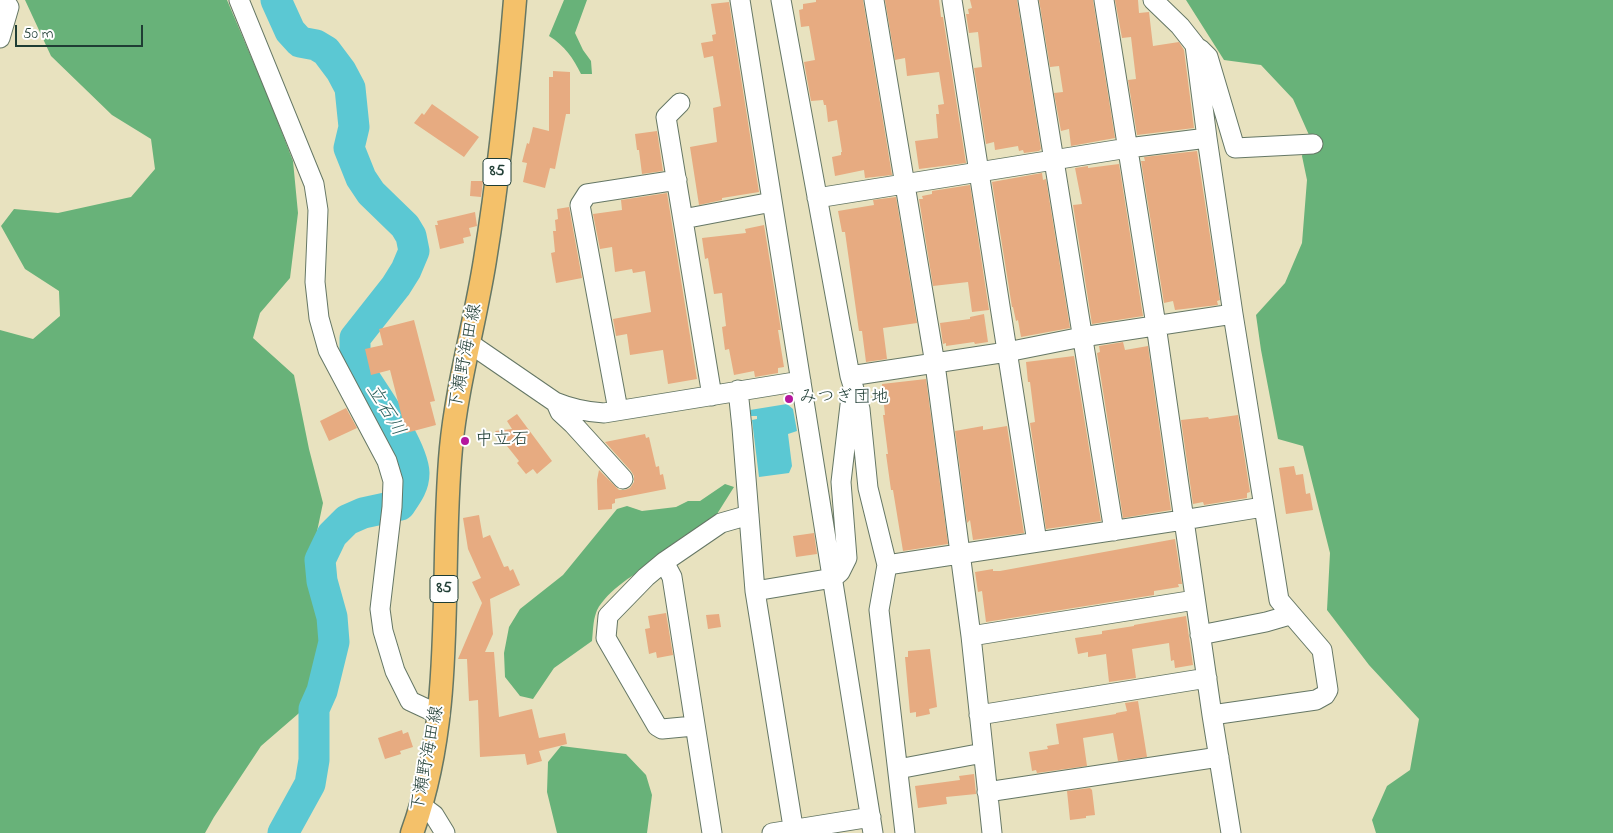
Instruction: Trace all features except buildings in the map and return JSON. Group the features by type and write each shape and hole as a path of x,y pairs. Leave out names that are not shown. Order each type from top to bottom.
{"main road":[{"name":"下瀬野海田線","path":"412,833 422,806 431,769 440,714 446,514 451,445 485,262 494,200 515,0"}],"street":[{"path":"0,38 9,7 4,0"},
{"path":"239,0 314,184 318,210 315,282 319,318 328,350 387,462 393,481 392,507 380,609 383,631 395,671 410,702 440,714"},
{"path":"740,0 872,825 772,833"},
{"path":"781,0 852,384 860,409 868,488 887,565 879,610 905,833"},
{"path":"874,0 935,364 971,636 992,833"},
{"path":"952,0 1037,542"},
{"path":"1028,0 1114,531"},
{"path":"1104,0 1156,325 1183,520 1231,833"},
{"path":"1153,0 1208,57 1235,148 1314,144"},
{"path":"1196,45 1232,314 1279,600 1322,650 1328,690 1325,695 1316,700 1212,715"},
{"path":"680,103 666,117 712,396"},
{"path":"818,198 1128,148 1207,138"},
{"path":"618,410 580,204 587,194 677,180"},
{"path":"683,219 772,202"},
{"path":"852,384 935,364 1082,337 1232,314"},
{"path":"469,343 555,402 570,409 581,411 604,413 801,381"},
{"path":"755,591 833,578 840,572 847,558 841,482 852,384"},
{"path":"738,390 755,591 794,831"},
{"path":"555,402 560,412 623,479"},
{"path":"887,565 1114,531 1263,506"},
{"path":"694,726 662,729 657,726 606,638 608,616 646,577 664,562 721,524 749,515"},
{"path":"664,562 672,576 712,833"},
{"path":"971,636 1195,600"},
{"path":"1200,635 1266,622 1290,614"},
{"path":"978,715 1207,678"},
{"path":"898,769 983,753"},
{"path":"987,792 1219,757"},
{"path":"422,806 434,815 445,833"}],"green space":[{"path":"25,0 227,0 293,161 298,213 290,278 260,313 253,338 294,375 309,449 323,503 311,560 322,658 313,701 261,746 205,833 0,833 0,330 33,339 60,316 59,291 25,269 1,226 14,209 58,213 131,197 155,169 151,139 112,115 51,56"},
{"path":"564,0 587,0 575,33 591,61 592,74 581,74 568,53 549,36"},
{"path":"1186,0 1613,0 1613,833 1376,833 1372,820 1387,786 1410,770 1419,719 1369,665 1327,610 1330,553 1303,446 1278,439 1256,315 1285,283 1302,243 1307,180 1302,156 1309,135 1293,99 1261,65 1224,60"},
{"path":"725,484 734,487 717,514 701,529 684,536 667,548 650,568 627,579 611,593 596,613 592,641 554,668 533,699 520,696 505,677 504,653 509,627 520,609 563,575 617,509 627,506 642,511 676,507 688,501 700,501"},
{"path":"561,746 626,754 646,775 652,795 647,833 557,833 547,792 548,762"}],"water":[{"path":"787,404 793,409 797,431 788,434 792,466 789,473 759,477 752,420 757,419 757,416 751,416 750,410"}],"waterway":[{"name":"立石川","path":"276,0 290,31 300,42 316,45 326,51 341,71 350,88 354,127 349,148 361,178 371,193 405,226 411,236 414,251 406,270 396,286 355,338 355,355 358,368 407,449 412,462 413,482 400,505 363,513 347,520 332,535 320,560 322,581 332,617 334,642 322,691 314,709 314,760 310,784 283,833"}],"place":[{"name":"みつぎ団地","path":"789,399"},
{"name":"中立石","path":"465,441"}]}
